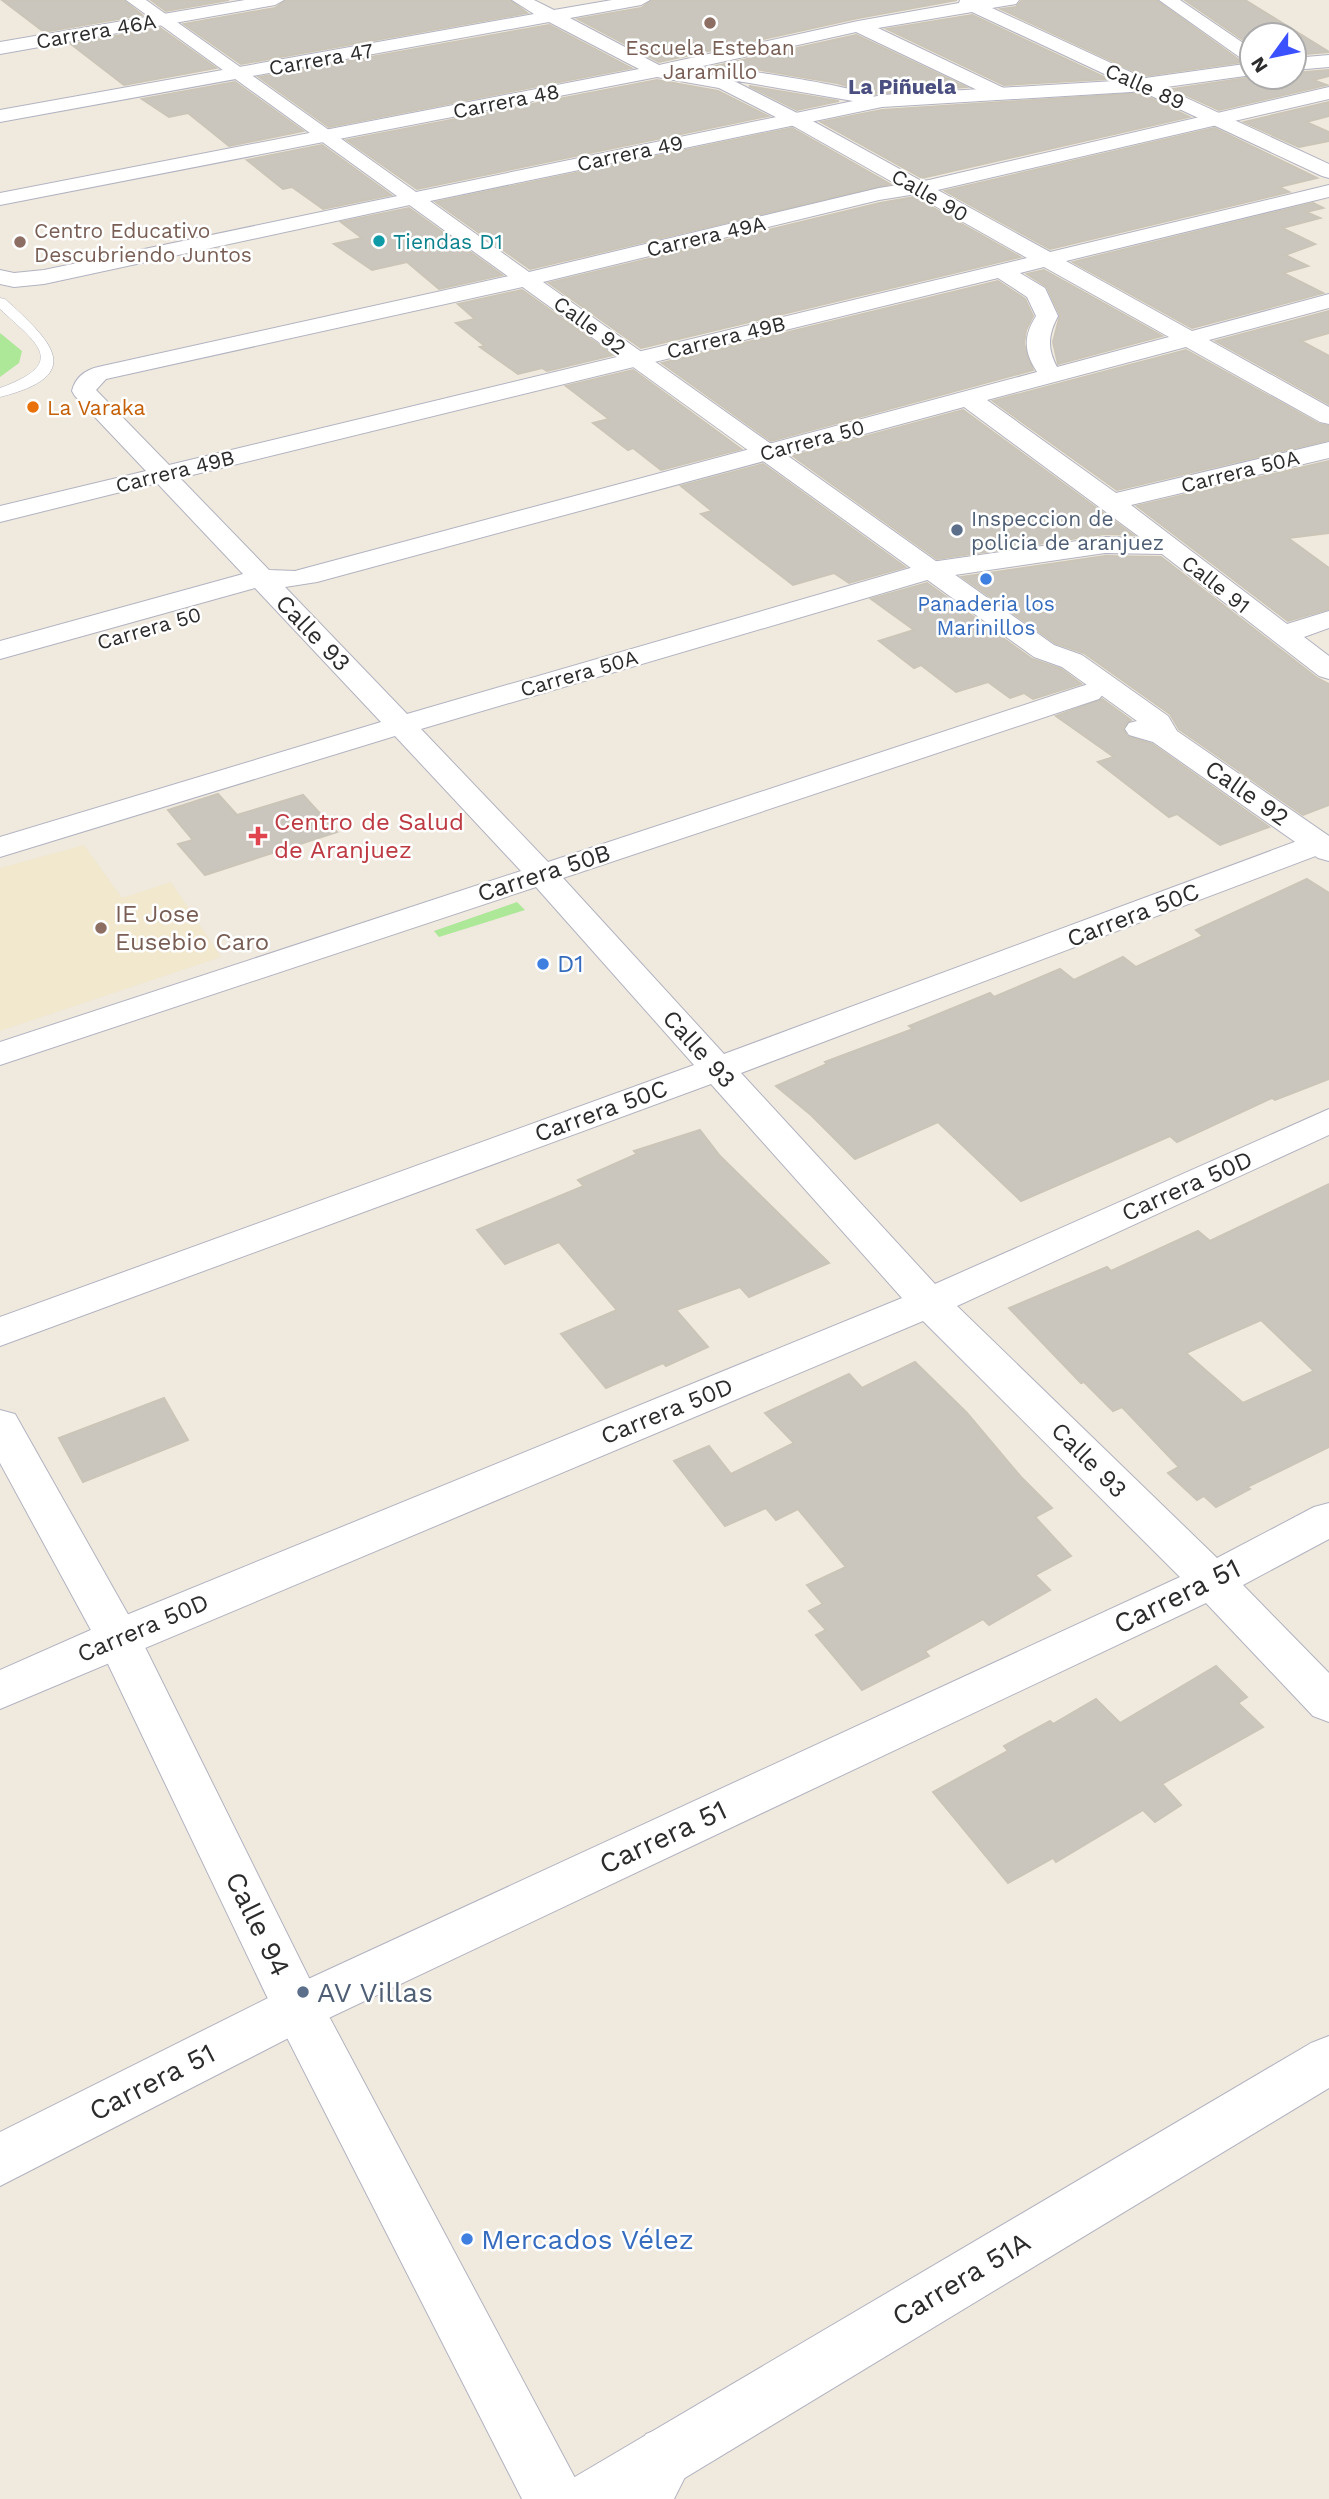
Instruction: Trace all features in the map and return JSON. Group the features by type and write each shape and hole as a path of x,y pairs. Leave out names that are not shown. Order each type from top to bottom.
{"street":[{"name":"Calle 92","path":"135,0 1044,651 1072,661 1148,714 1158,722 1164,736"},
{"name":"Carrera 46A","path":"0,48 275,0"},
{"name":"Calle 90","path":"521,0 551,17 667,69 724,83 794,118 1329,418"},
{"name":"Carrera 47","path":"0,116 641,0"},
{"name":"Carrera 48","path":"0,199 667,69 967,3 1010,0"},
{"path":"1168,0 1238,48"},
{"name":"Calle 89","path":"967,3 1329,172"},
{"path":"858,26 901,44 1001,94"},
{"path":"1308,63 1329,61"},
{"path":"667,69 739,75 857,96 873,102"},
{"name":"Carrera 49","path":"7,278 63,274 873,102 1142,85 1238,71"},
{"name":"Carrera 49A","path":"86,383 98,374 527,279 879,194 916,188 1329,93"},
{"name":"Carrera 49B","path":"0,514 1329,191"},
{"path":"1000,270 1038,293 1047,316 1037,332 1038,352 1050,374"},
{"name":"Carrera 50","path":"0,650 277,583 1329,301"},
{"name":"Calle 93","path":"86,383 84,391 88,397 162,474 277,583 401,725 542,874 929,1303 1212,1581 1329,1703"},
{"name":"Calle 91","path":"968,398 1111,502 1329,670"},
{"name":"Carrera 50A","path":"1111,502 1329,450"},
{"name":"Carrera 50A","path":"0,847 401,725 931,570 1105,545 1167,546"},
{"name":"Carrera 50","path":"0,670 277,583"},
{"path":"1283,635 1329,619"},
{"name":"Calle 92","path":"1044,651 1054,668 1088,693 1140,729 1164,736 1324,848"},
{"name":"Carrera 50B","path":"0,1054 1088,693"},
{"name":"Carrera 50C","path":"0,1332 1324,848"},
{"name":"Carrera 50D","path":"0,1690 118,1638 929,1303 1329,1121"},
{"name":"Calle 94","path":"0,1425 118,1638 298,2008 554,2499"},
{"name":"Carrera 51","path":"0,2160 298,2008 1212,1581 1329,1519"},
{"name":"Carrera 51A","path":"594,2499 654,2477 1329,2060"}],"lane":[{"path":"0,302 47,347 51,359 48,369 17,388 0,393"},
{"path":"0,323 32,331"}],"shaded area":[{"name":"IE Jose Eusebio Caro","path":"84,845 122,898 171,882 221,957 0,1031 0,868"}],"green space":[{"path":"0,333 22,351 19,363 0,377"},
{"path":"517,902 525,910 439,937 434,931"}],"building":[{"path":"2,0 123,0 142,15 44,32"},
{"path":"151,0 229,0 166,11"},
{"path":"286,0 510,0 527,13 241,64 184,24 275,8"},
{"path":"652,0 957,0 858,18 659,62 578,19 641,8"},
{"path":"1022,0 1156,0 1238,59 1238,63 1144,76 1001,9 1016,7"},
{"path":"1185,0 1245,0 1279,21 1238,21 1238,36"},
{"path":"972,15 1108,79 1004,85 887,29"},
{"path":"549,25 631,68 329,127 259,77"},
{"path":"160,28 216,68 124,85 71,44"},
{"path":"856,35 966,87 874,94 837,83 731,65 723,67 720,74 698,70"},
{"path":"1308,39 1329,52 1308,54"},
{"path":"1329,70 1329,76 1313,80 1327,85 1308,89 1308,72"},
{"path":"1238,79 1238,91 1301,91 1219,110 1173,89"},
{"path":"657,80 718,91 768,116 417,189 347,140"},
{"path":"235,82 303,131 229,146 188,113 169,117 142,99"},
{"path":"749,86 839,101 797,110"},
{"path":"1140,93 1189,117 922,178 821,122 882,110"},
{"path":"1329,102 1329,116 1306,122 1329,132 1329,141 1299,147 1244,122"},
{"path":"792,128 890,184 530,269 436,202"},
{"path":"1214,128 1317,178 1279,187 1289,192 1050,249 945,191"},
{"path":"322,145 391,195 323,209 292,187 283,189 247,160"},
{"path":"914,197 1020,257 641,348 549,283 880,203"},
{"path":"1313,203 1323,208 1306,212 1320,218 1282,228 1315,244 1285,255 1308,266 1283,273 1323,293 1192,328 1073,262"},
{"path":"409,208 502,275 439,289 407,262 372,270 334,244 362,238 341,222"},
{"path":"1044,270 1162,336 1058,364 1053,342 1060,315 1047,287 1027,274"},
{"path":"998,281 1025,299 1033,316 1026,330 1024,344 1033,370 771,441 662,363"},
{"path":"522,290 613,355 547,371 542,368 518,374 480,347 485,346 456,323 475,319 458,304"},
{"path":"1329,311 1329,333 1301,341 1329,356 1329,404 1216,341"},
{"path":"1186,350 1319,424 1329,426 1329,440 1117,490 993,401"},
{"path":"633,370 741,449 661,470 633,448 628,450 593,423 609,419 566,386"},
{"path":"963,410 1133,535 1105,534 937,559 793,456"},
{"path":"1329,461 1329,533 1288,538 1329,568 1329,609 1288,621 1137,506"},
{"path":"763,464 905,567 849,583 834,573 793,585 701,514 712,511 681,486"},
{"path":"1105,556 1161,557 1317,678 1329,684 1329,805 1303,815 1179,729 1170,714 1084,653 1055,643 962,577"},
{"path":"927,583 1032,659 1061,669 1081,684 1033,699 1024,693 1010,698 988,682 956,692 921,665 914,668 879,641 914,630 871,599"},
{"path":"1102,699 1131,720 1123,728 1127,736 1152,744 1269,827 1220,845 1177,814 1169,817 1098,762 1114,757 1056,716"},
{"name":"Centro de Salud de Aranjuez","path":"218,794 237,815 303,795 337,832 205,875 178,844 193,840 168,810"},
{"path":"1307,879 1329,893 1329,1079 1275,1100 1272,1098 1177,1142 1170,1136 1021,1201 938,1122 855,1159 811,1115 776,1086 827,1064 825,1062 913,1029 909,1026 990,993 994,997 1060,969 1074,980 1123,957 1136,967 1203,936 1196,930"},
{"path":"700,1130 720,1156 829,1263 749,1297 740,1287 676,1310 708,1347 606,1388 561,1334 617,1310 559,1242 505,1264 477,1230 584,1186 578,1180 637,1154 634,1151"},
{"path":"1329,1184 1329,1447 1247,1487 1250,1489 1216,1507 1204,1496 1197,1500 1168,1473 1179,1467 1122,1407 1113,1411 1084,1382 1081,1383 1009,1308 1107,1267 1111,1271 1198,1231 1210,1241","holes":["1261,1320 1314,1371 1243,1403 1186,1353"]},
{"path":"915,1362 967,1413 1021,1477 1052,1508 1035,1517 1071,1556 1035,1575 1050,1590 989,1625 983,1619 925,1651 929,1656 862,1690 816,1635 826,1630 809,1611 823,1604 807,1585 846,1567 798,1509 776,1520 766,1508 725,1526 674,1461 709,1446 731,1474 794,1443 765,1413 849,1374 862,1388"},
{"path":"164,1398 188,1440 83,1482 59,1438"},
{"path":"1216,1666 1247,1697 1238,1703 1263,1727 1162,1784 1181,1805 1155,1822 1143,1810 1056,1862 1053,1858 1008,1883 933,1792 1008,1751 1004,1746 1050,1721 1053,1724 1096,1699 1120,1723"}],"place":[{"name":"Escuela Esteban Jaramillo","path":"710,23"},
{"name":"Tiendas D1","path":"379,241"},
{"name":"Centro Educativo Descubriendo Juntos","path":"20,242"},
{"name":"La Varaka","path":"33,407"},
{"name":"Inspeccion de policia de aranjuez","path":"957,530"},
{"name":"Panaderia los Marinillos","path":"986,579"},
{"name":"Centro de Salud de Aranjuez","path":"258,836"},
{"name":"IE Jose Eusebio Caro","path":"101,928"},
{"name":"D1","path":"543,964"},
{"name":"AV Villas","path":"303,1992"},
{"name":"Mercados Vélez","path":"467,2239"}],"district":[{"name":"La Piñuela","path":"902,86"}]}
